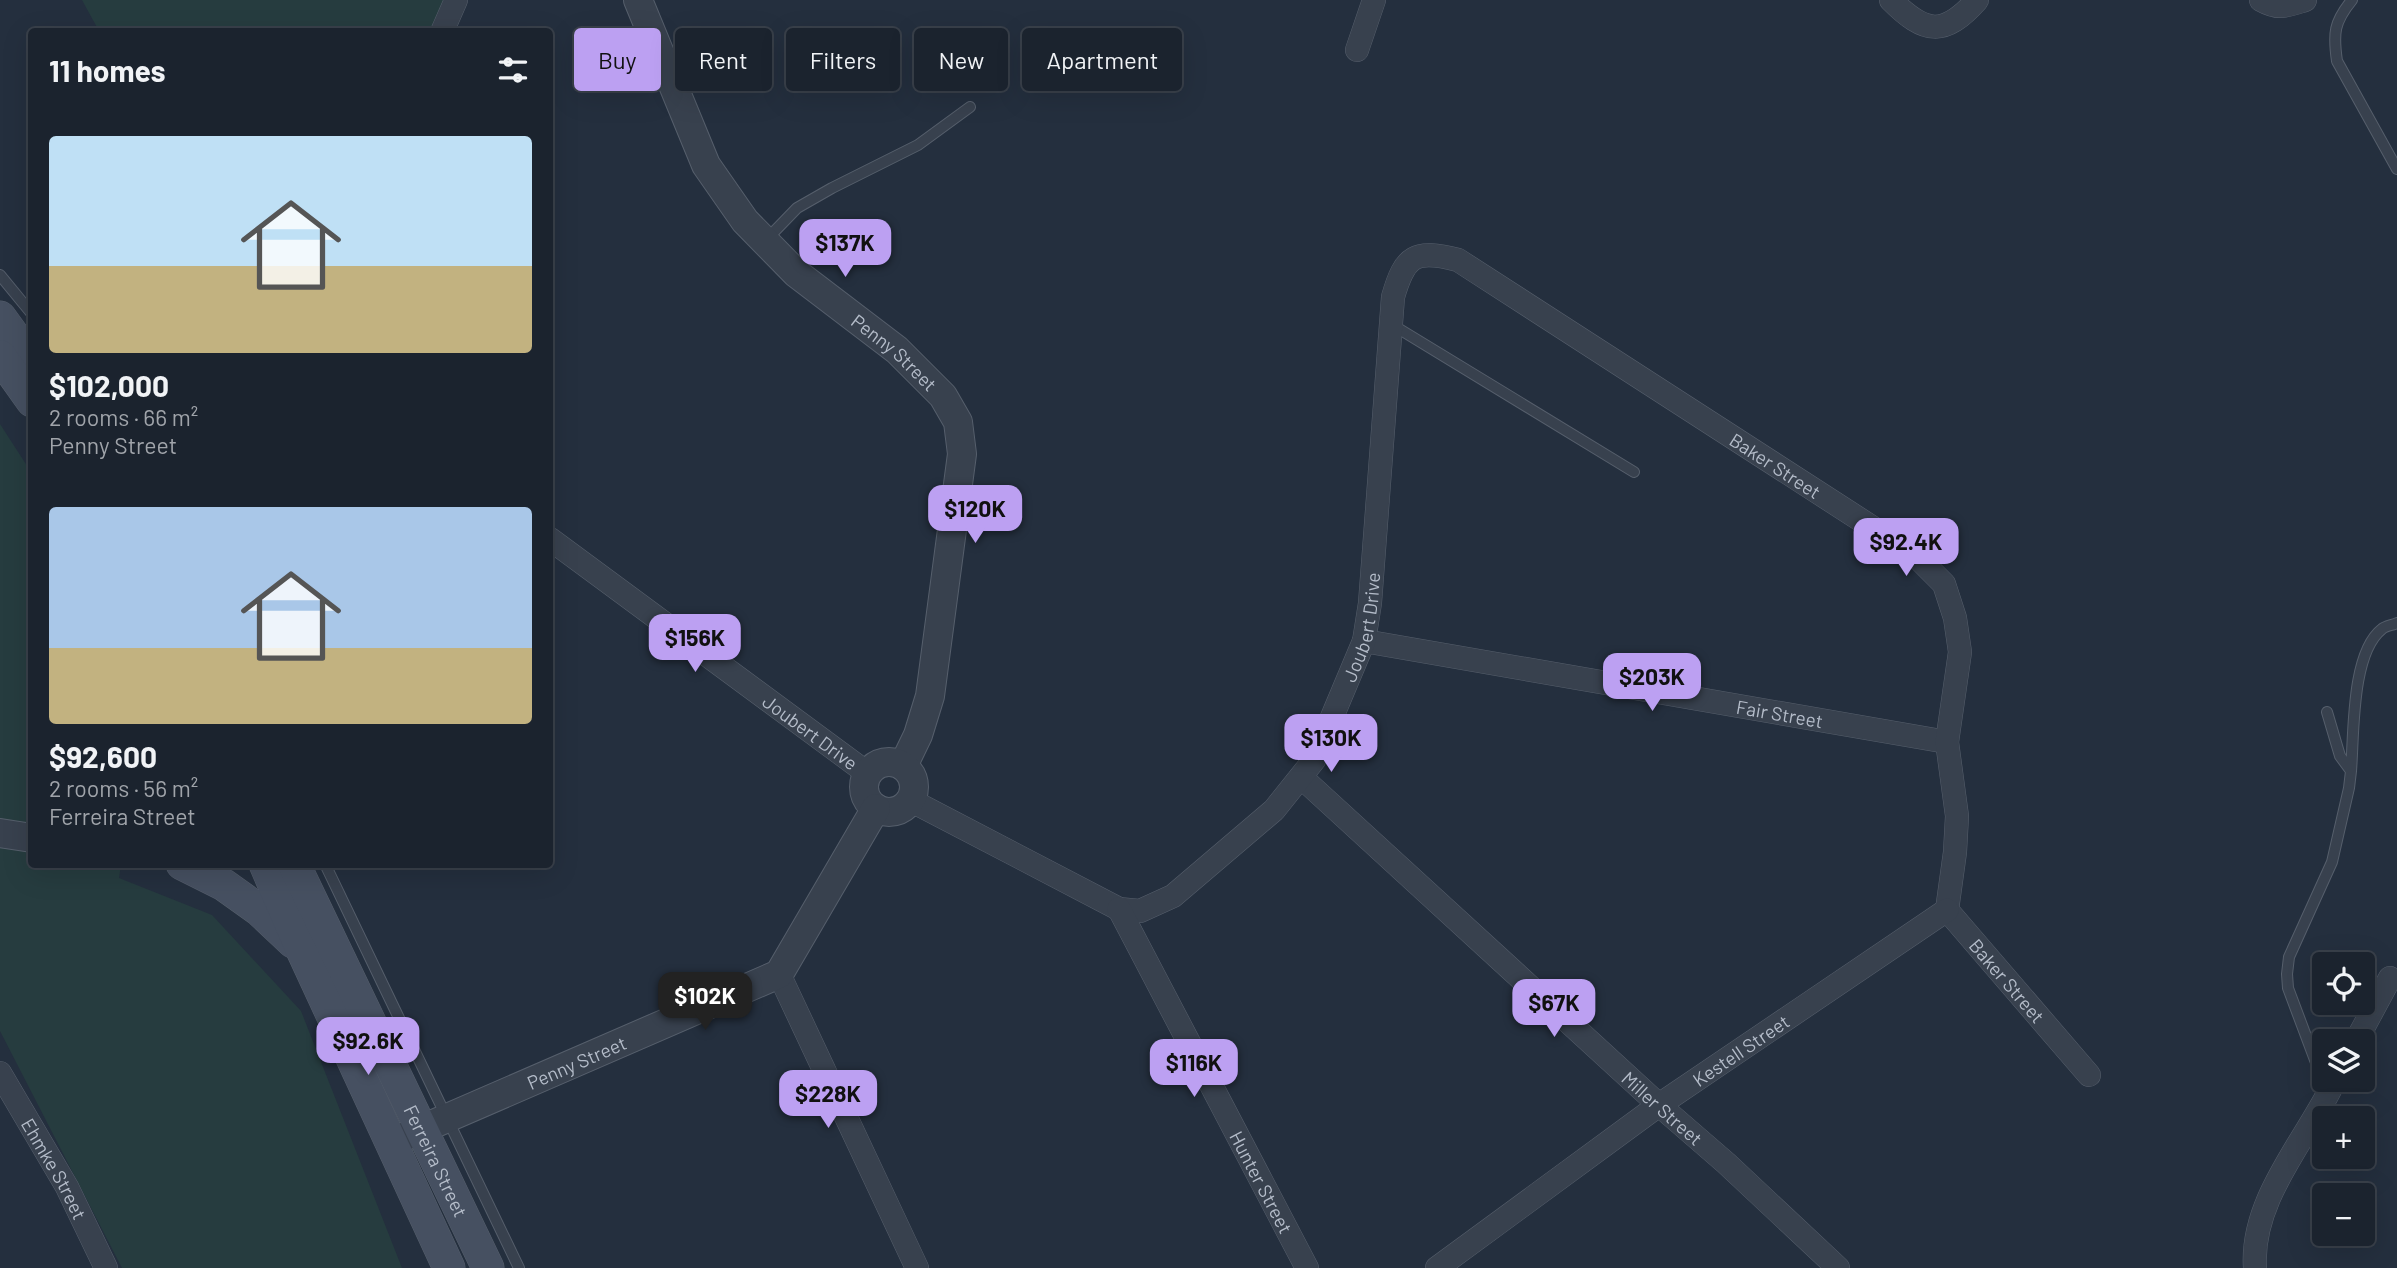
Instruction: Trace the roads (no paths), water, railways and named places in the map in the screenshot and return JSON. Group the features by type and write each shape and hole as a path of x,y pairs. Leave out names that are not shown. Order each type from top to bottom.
{"main road":[{"path":"0,317 28,356"},
{"path":"0,356 28,395"},
{"path":"190,868 224,885 259,910 302,950"},
{"name":"Ferreira Street","path":"267,868 449,1268"},
{"name":"Ferreira Street","path":"296,868 433,1123 488,1268"}],"street":[{"path":"444,28 456,0"},
{"name":"Penny Street","path":"638,0 706,164 745,221 796,273 897,350 943,396 958,422 962,454 930,696 918,735 903,766"},
{"path":"1357,50 1374,0"},
{"path":"1891,0 1907,16 1925,26 1947,25 1959,19 1977,0"},
{"path":"2261,0 2273,7 2288,6 2305,0"},
{"name":"Baker Street","path":"1416,256 1433,254 1458,260 1914,555 1944,584 1955,618 1959,652 1947,742 1957,817 1947,910 2089,1075"},
{"name":"Joubert Drive","path":"1119,909 1139,911 1173,896 1274,810 1314,760 1364,641 1370,603 1393,297 1400,271 1416,256"},
{"name":"Joubert Drive","path":"553,541 867,773"},
{"name":"Fair Street","path":"1364,641 1947,742"},
{"path":"887,761 903,766 914,785 910,800 898,810 883,811 876,808 865,796 864,781 867,773 879,763 887,761"},
{"name":"Miller Street","path":"1301,777 1838,1268"},
{"path":"910,800 1119,909"},
{"path":"876,808 779,974 917,1268"},
{"path":"0,833 28,837"},
{"name":"Hunter Street","path":"1119,909 1307,1268"},
{"name":"Kestell Street","path":"1437,1268 1659,1105 1947,910"},
{"name":"Penny Street","path":"392,1142 779,974"},
{"path":"2363,1029 2394,975"},
{"name":"Ehmke Street","path":"0,1073 67,1187 106,1268"},
{"path":"2255,1268 2254,1249 2271,1193 2328,1092"}],"lane":[{"path":"2352,0 2335,26 2337,61 2397,169"},
{"path":"764,242 797,208 918,145 970,107"},
{"path":"0,275 28,309"},
{"path":"1391,324 1634,472"},
{"path":"2312,1043 2288,988 2289,957 2332,862 2350,788 2357,676 2367,650 2382,629 2397,623"},
{"path":"2326,712 2340,756 2351,771"},
{"path":"328,868 433,1123 519,1268"}]}
